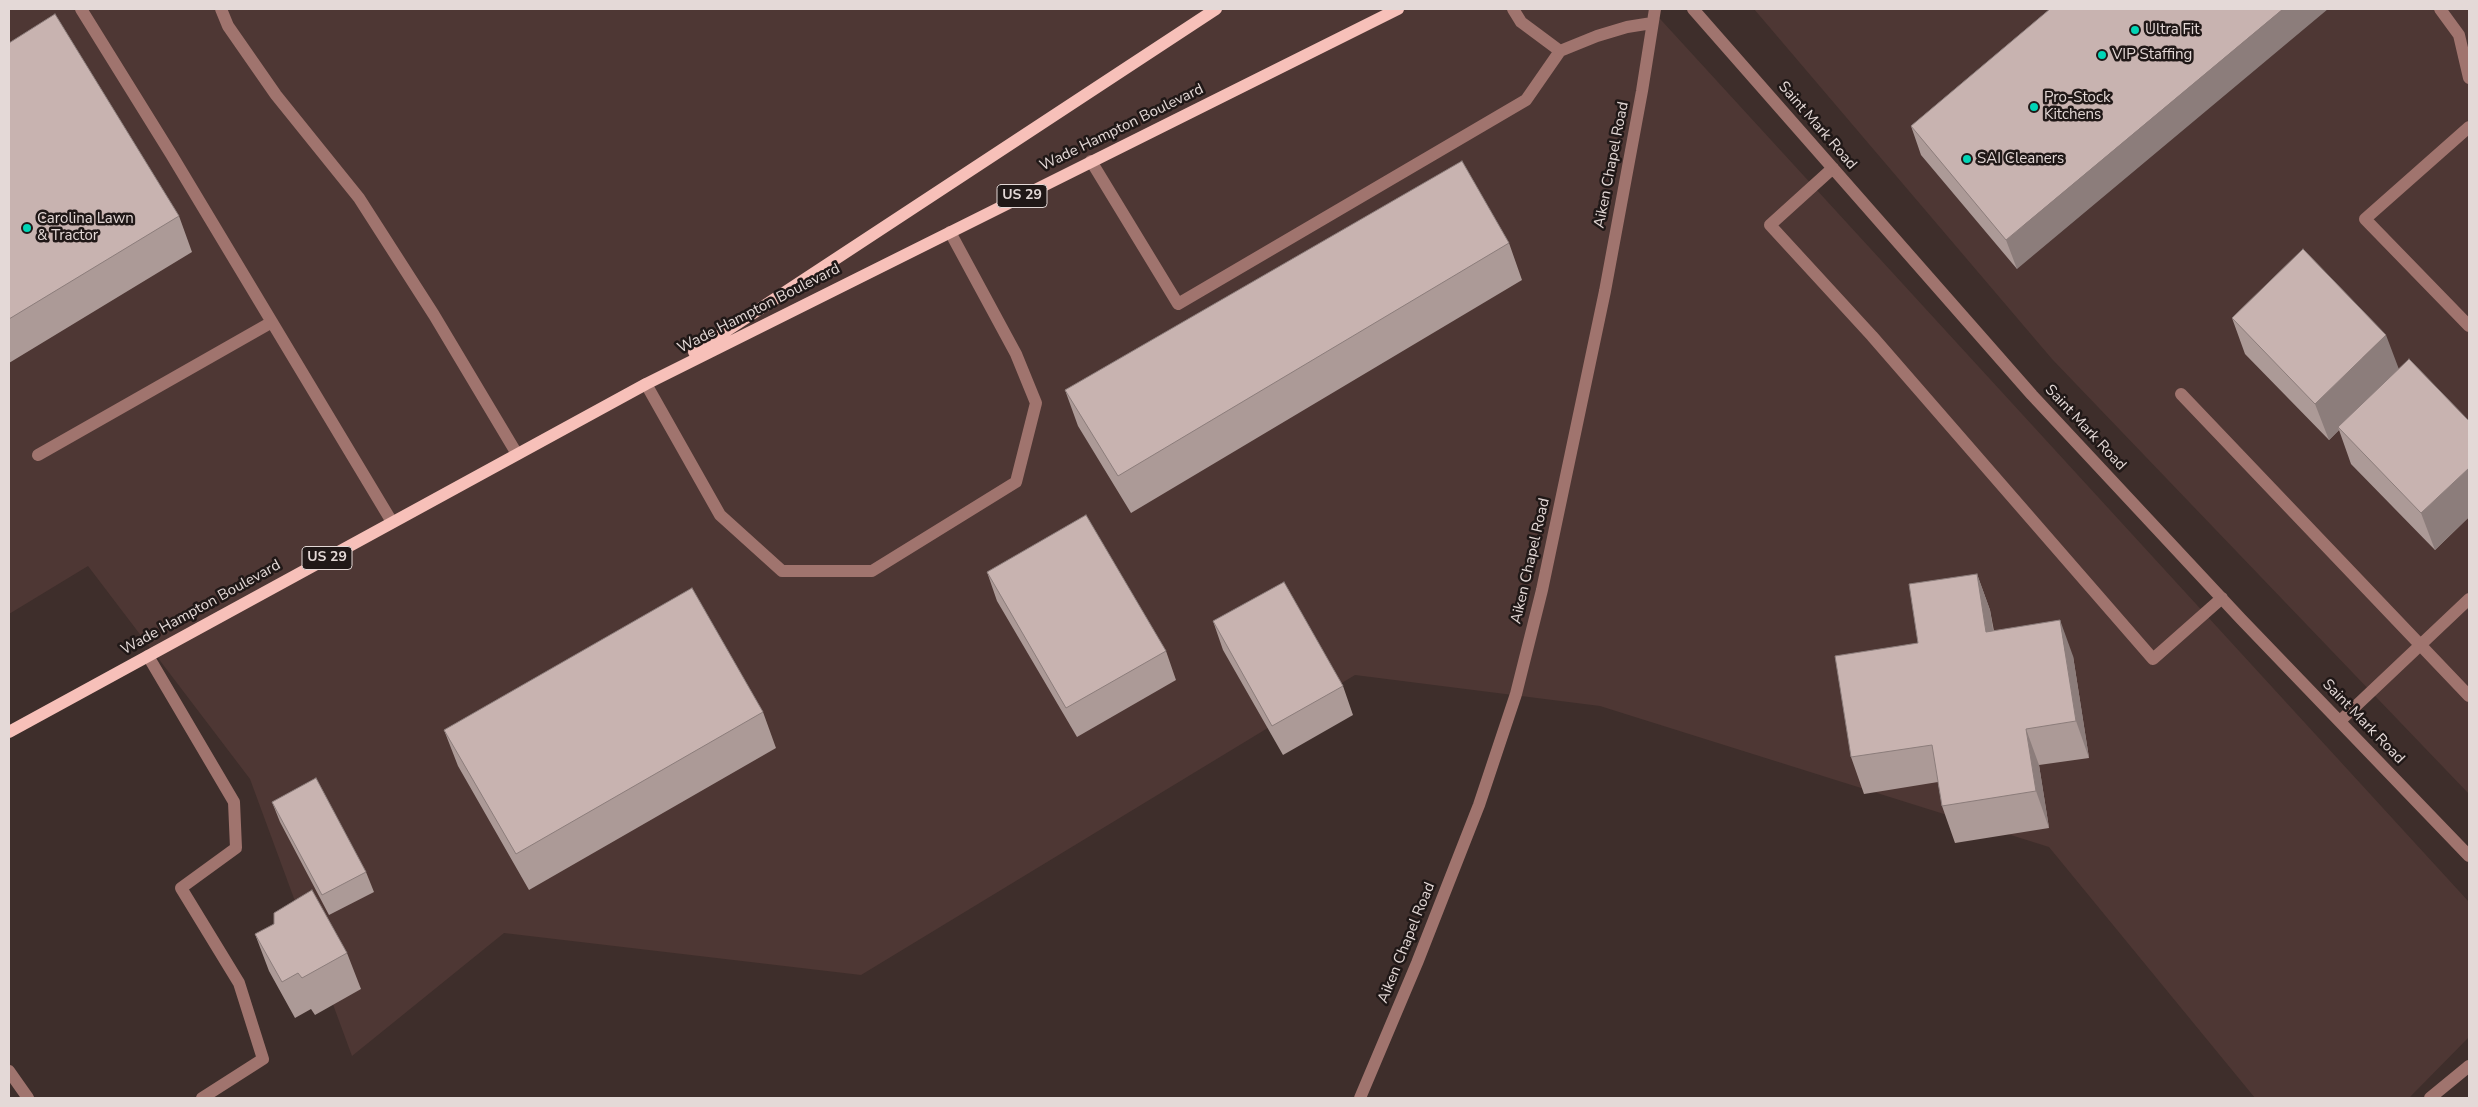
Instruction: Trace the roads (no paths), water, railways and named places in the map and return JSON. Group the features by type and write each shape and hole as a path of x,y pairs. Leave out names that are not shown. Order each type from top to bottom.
{"main road":[{"name":"Wade Hampton Boulevard","path":"646,384 1216,9"},
{"name":"Wade Hampton Boulevard","path":"9,732 646,384 1398,9"}],"street":[{"path":"81,9 392,522"},
{"path":"221,9 228,26 276,95 358,198 434,315 517,454"},
{"path":"1512,9 1521,22 1560,51"},
{"name":"Aiken Chapel Road","path":"1360,1098 1418,963 1472,824 1516,694 1542,590 1605,291 1642,91 1655,9"},
{"name":"Saint Mark Road","path":"1693,9 2032,395 2222,598 2469,856"},
{"path":"2440,9 2459,35 2469,78"},
{"path":"1091,161 1178,304 1526,100 1560,51 1597,36 1627,27 1652,23"},
{"path":"2469,127 2365,219 2469,326"},
{"path":"1832,168 1770,225 1872,336 2154,659 2222,598"},
{"path":"646,384 720,515 782,571 872,571 1016,482 1036,404 1016,354 950,232"},
{"path":"38,456 272,322"},
{"path":"2181,394 2469,696"},
{"path":"2340,721 2469,599"},
{"path":"148,656 234,802 236,848 181,888 238,983 264,1059 202,1098"},
{"path":"2430,1098 2469,1066"},
{"path":"9,1071 28,1098"}],"place":[{"name":"Ultra Fit","path":"2135,30"},
{"name":"VIP Staffing","path":"2102,55"},
{"name":"Pro-Stock Kitchens","path":"2034,107"},
{"name":"SAI Cleaners","path":"1967,159"},
{"name":"Carolina Lawn & Tractor","path":"27,228"}]}
